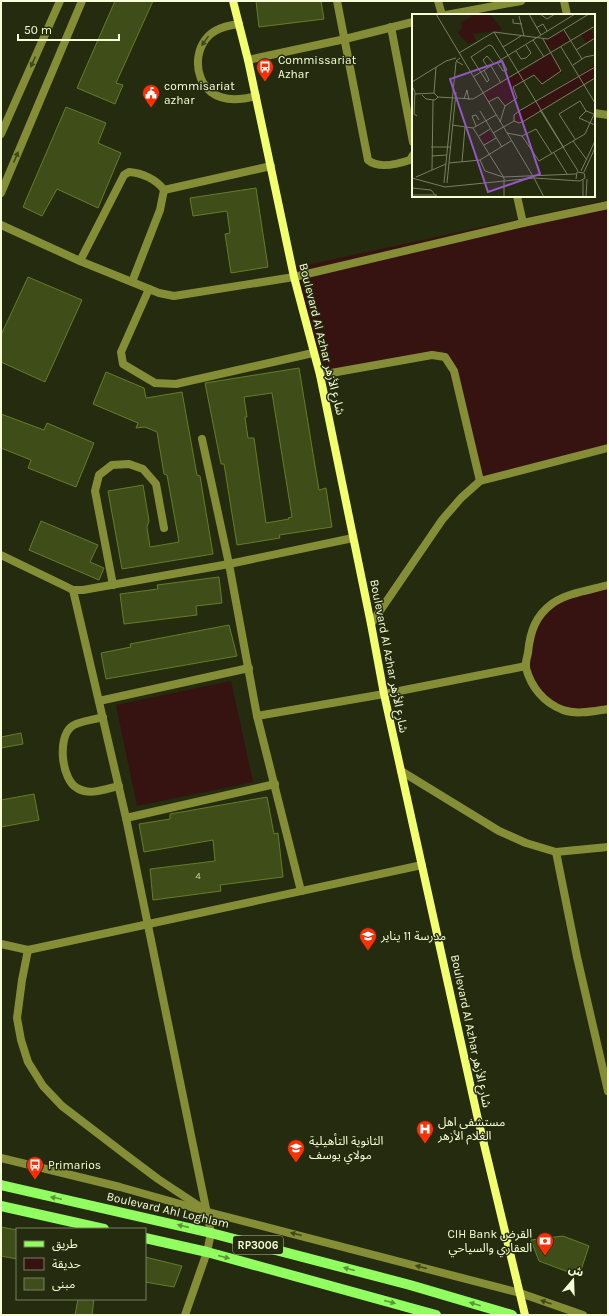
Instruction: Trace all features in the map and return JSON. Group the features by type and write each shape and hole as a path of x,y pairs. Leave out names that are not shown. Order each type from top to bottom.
{"main road":[{"name":"Boulevard Al Azhar شارع الأزهر","path":"233,1 256,96 294,277 320,375 384,694 477,1115 524,1315"},
{"name":"Boulevard Ahl Loghlam","path":"1,1186 211,1233 410,1285 512,1315"},
{"path":"1,1206 100,1228"},
{"name":"RP3006","path":"146,1238 207,1252 436,1315"}],"street":[{"path":"1,134 60,1"},
{"path":"1,193 82,1"},
{"path":"337,1 361,132 368,160 374,164 394,164 410,160 412,157"},
{"path":"438,1 442,14"},
{"path":"564,1 567,14"},
{"path":"456,14 477,12 516,2"},
{"path":"248,60 345,39 412,22"},
{"path":"239,24 215,31 207,38 200,48 198,60 199,72 203,83 211,92 221,97 233,100 256,96"},
{"path":"391,27 412,137"},
{"path":"595,113 608,115"},
{"path":"164,190 270,166"},
{"path":"80,261 124,175 129,172 146,176 156,181 164,190"},
{"path":"132,282 160,210 164,190"},
{"path":"517,197 523,222"},
{"path":"1,225 80,261 149,289 174,296 294,277 523,222 608,205"},
{"path":"149,289 121,352 122,360 128,368 155,383 176,384 313,353"},
{"path":"320,375 432,355 445,357 454,370 480,481"},
{"path":"202,439 229,564 258,716 302,891"},
{"path":"371,624 442,520 461,498 480,481 608,448"},
{"path":"113,585 96,492 99,475 112,465 129,464 143,469 156,484 164,528"},
{"path":"1,555 73,590 83,590 229,564 353,538"},
{"path":"608,586 565,597 544,610 532,629 526,666 539,694 558,707 564,710 581,712 608,709"},
{"path":"73,590 126,818 208,1212 211,1233 207,1252 185,1315"},
{"path":"258,716 384,694 526,666"},
{"path":"99,701 248,668"},
{"path":"103,717 72,726 65,733 62,745 68,780 77,788 90,793 119,786"},
{"path":"401,771 510,837 526,843 556,852 608,847"},
{"path":"126,818 275,784"},
{"path":"556,852 577,957 608,1091"},
{"path":"1,944 28,950 422,865"},
{"path":"28,950 17,1018 21,1040 28,1062 43,1086 62,1106 158,1179 208,1212"},
{"path":"1,1158 120,1187 208,1212 520,1294 583,1315"}],"green space":[{"path":"608,200 608,445 480,481 443,351 315,373 313,353 293,268"},
{"path":"608,587 608,711 559,707 538,689 523,665 528,632 551,605 581,594"},
{"path":"231,681 253,782 137,806 116,705"}],"building":[{"path":"115,1 153,1 116,83 123,85 115,104 77,88"},
{"path":"256,1 321,1 324,19 259,27"},
{"path":"66,107 106,123 98,143 121,153 98,208 57,189 42,216 23,207"},
{"path":"256,188 268,267 231,273 225,234 230,233 227,211 193,216 190,198"},
{"path":"28,277 82,300 45,382 1,362 1,335"},
{"path":"299,368 319,490 326,488 332,527 279,535 280,538 237,545 224,464 221,464 205,383","holes":["272,393 292,517 288,518 289,519 266,523 254,438 248,438 244,397"]},
{"path":"106,372 144,388 146,398 182,392 197,475 200,476 213,554 122,569 108,491 143,485 149,521 147,527 150,547 179,542 167,475 164,474 157,432 145,427 136,428 138,423 93,404"},
{"path":"1,414 44,430 47,423 94,443 76,487 28,468 31,460 1,448"},
{"path":"41,521 98,545 90,562 104,568 99,580 29,550"},
{"path":"219,577 222,603 196,606 197,615 124,624 120,594 158,589 157,585"},
{"path":"229,625 237,656 106,679 101,653 131,647 130,644"},
{"path":"21,733 23,744 1,748 1,737"},
{"path":"34,794 39,820 1,827 1,800"},
{"path":"267,797 274,834 278,833 283,877 220,885 221,891 153,900 150,869 215,861 213,840 144,852 139,824 170,819 170,814"},
{"path":"1,1227 16,1230 16,1259 1,1256"},
{"path":"563,1236 589,1246 579,1276 539,1261 531,1240"},
{"path":"146,1257 182,1266 174,1287 146,1282"},
{"path":"78,1300 94,1300 92,1315 75,1315"}],"place":[{"name":"Commissariat Azhar","path":"265,82"},
{"name":"commisariat azhar","path":"151,108"},
{"name":"مدرسة 11 يناير","path":"368,951"},
{"name":"مستشفى اهل الغلام الأزهر","path":"425,1144"},
{"name":"الثانوية التأهيلية مولاي يوسف","path":"296,1163"},
{"name":"Primarios","path":"35,1180"},
{"name":"CIH Bank القرض العقاري والسياحي","path":"545,1256"}]}
